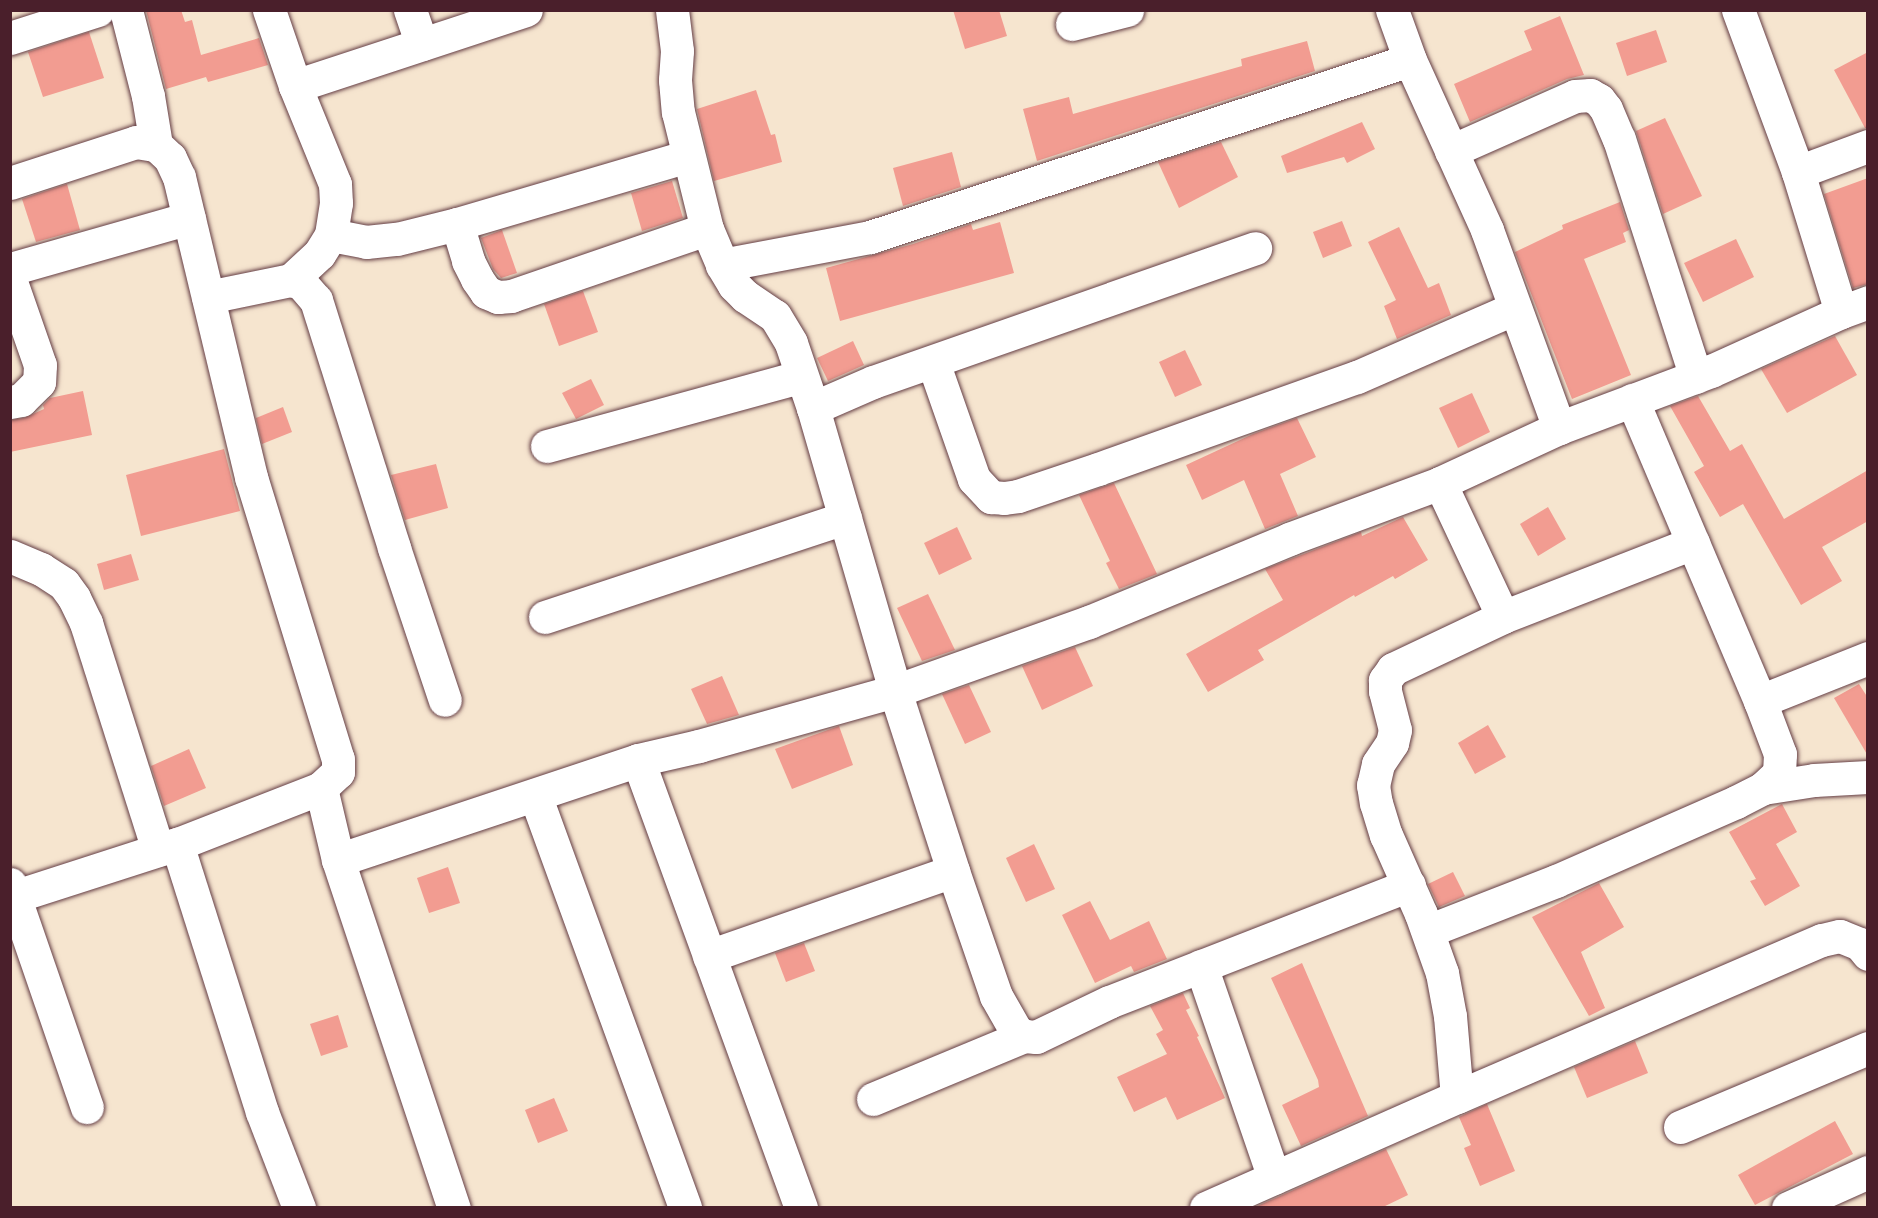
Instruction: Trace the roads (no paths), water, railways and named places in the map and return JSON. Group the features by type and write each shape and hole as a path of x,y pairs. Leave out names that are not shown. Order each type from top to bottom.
{"street":[{"path":"10,38 98,10"},
{"path":"126,10 148,96 156,146"},
{"path":"268,10 295,86 335,184 336,202 331,235 319,254 291,280"},
{"path":"410,10 423,44"},
{"path":"295,86 526,10"},
{"path":"672,10 677,51 675,80 678,112 707,229 722,265 745,296 775,316 790,343 800,377 813,408 895,691 953,871 996,996 1016,1030 1024,1036"},
{"path":"1072,24 1127,10"},
{"path":"1392,10 1410,60 1487,230 1559,428"},
{"path":"338,860 638,760 895,691 1089,622 1289,539 1440,483 1559,428 1696,377 1854,307 1798,172 1738,10"},
{"path":"722,265 870,237 1410,60"},
{"path":"1451,151 1575,96 1590,95 1599,100 1606,109 1619,140 1696,377"},
{"path":"10,183 136,142 156,146 170,158 179,177 250,477 338,759 338,772 321,788 168,847 12,893 87,1107"},
{"path":"1798,172 1868,146"},
{"path":"331,235 366,242 397,238 457,224 688,156"},
{"path":"10,269 189,218"},
{"path":"457,224 477,279 486,292 498,297 511,296 707,229"},
{"path":"813,408 933,362 1255,248"},
{"path":"10,279 40,365 39,382 21,399 10,402"},
{"path":"208,297 291,280 301,282 316,300 394,548 445,700"},
{"path":"933,362 974,479 991,497 1004,498 1018,496 1098,469 1357,377 1515,308"},
{"path":"548,446 800,377"},
{"path":"1632,400 1760,701 1780,754 1779,773 1763,788"},
{"path":"1440,483 1503,617"},
{"path":"545,617 844,518"},
{"path":"1457,1097 1450,1016 1442,973 1428,931 1386,835 1376,803 1373,785 1378,764 1392,743 1395,730 1385,691 1385,680 1393,669 1406,661 1503,617 1692,543"},
{"path":"10,556 41,569 64,584 74,598 86,623 262,1112 299,1208"},
{"path":"1760,701 1868,658"},
{"path":"638,760 801,1208"},
{"path":"1428,931 1556,881 1763,788 1814,780 1868,777"},
{"path":"321,788 338,860 454,1208"},
{"path":"535,795 685,1208"},
{"path":"709,956 953,871"},
{"path":"873,1099 1024,1036 1036,1037 1109,1002 1409,885"},
{"path":"1206,1208 1822,940 1840,936 1860,944 1868,954"},
{"path":"1201,966 1274,1178"},
{"path":"1680,1127 1868,1048"},
{"path":"1788,1208 1868,1172"}]}
